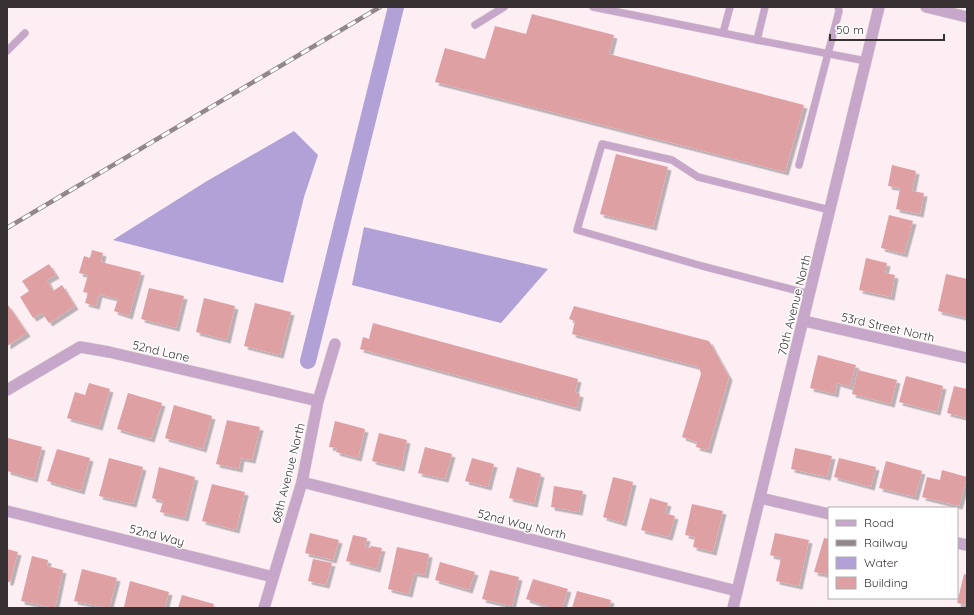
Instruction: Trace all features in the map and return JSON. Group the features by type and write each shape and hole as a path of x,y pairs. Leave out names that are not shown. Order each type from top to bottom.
{"street":[{"name":"70th Avenue North","path":"733,608 804,321 879,7"},
{"path":"926,7 967,17"},
{"name":"53rd Street North","path":"804,321 967,358"},
{"name":"68th Avenue North","path":"264,608 302,482 318,401 335,344"},
{"name":"52nd Lane","path":"7,390 80,346 318,401"},
{"name":"52nd Way North","path":"302,482 737,591"},
{"path":"760,498 828,514"},
{"name":"52nd Way","path":"7,511 273,577"}],"lane":[{"path":"475,25 504,7"},
{"path":"593,7 866,61"},
{"path":"723,33 730,7"},
{"path":"757,40 765,7"},
{"path":"799,165 829,54 839,11 838,7"},
{"path":"7,51 25,33"},
{"path":"810,294 702,266 577,230 602,144 672,160 698,177 830,210"}],"water":[{"path":"294,131 318,155 304,197 283,283 113,240 207,181"},
{"path":"364,227 548,269 501,323 352,285"}],"building":[{"path":"532,14 614,35 609,54 804,105 785,172 435,82 445,48 485,59 495,26 526,34"},
{"path":"616,154 668,167 653,227 600,214"},
{"path":"892,165 916,171 912,191 924,193 920,214 896,209 900,188 888,186"},
{"path":"889,215 913,221 904,254 881,248"},
{"path":"92,250 103,253 101,262 141,272 129,316 114,311 118,299 99,294 96,306 85,303 88,293 83,292 88,275 79,273 84,256 90,258"},
{"path":"866,258 887,263 885,273 895,275 891,297 859,290"},
{"path":"49,264 56,275 47,280 53,291 62,285 75,306 49,323 42,313 33,318 20,297 29,291 22,281"},
{"path":"946,274 967,279 967,318 938,311"},
{"path":"149,288 184,296 176,328 141,319"},
{"path":"204,298 235,306 227,340 196,332"},
{"path":"255,303 291,312 280,355 244,346"},
{"path":"8,305 27,333 7,346 7,306"},
{"path":"574,306 709,341 729,377 708,450 696,447 697,442 682,437 701,374 699,367 572,334 575,321 569,319"},
{"path":"373,323 578,379 575,392 580,394 577,408 360,349 363,337 369,339"},
{"path":"818,355 856,365 850,387 837,383 835,394 810,388"},
{"path":"858,370 897,380 891,404 852,394"},
{"path":"906,376 943,386 937,412 899,402"},
{"path":"89,383 110,389 99,427 67,418 75,392 85,395"},
{"path":"954,386 967,389 967,418 947,413"},
{"path":"128,393 162,403 151,439 117,429"},
{"path":"174,405 212,416 203,449 165,438"},
{"path":"227,420 260,427 252,460 241,458 239,469 216,464"},
{"path":"335,421 365,429 358,458 336,452 337,448 329,447"},
{"path":"379,433 407,440 401,468 372,461"},
{"path":"8,438 42,447 34,479 7,471"},
{"path":"425,447 452,454 445,479 418,473"},
{"path":"795,448 832,456 827,477 791,469"},
{"path":"57,449 90,458 81,491 47,481"},
{"path":"109,458 143,467 133,504 99,496"},
{"path":"472,458 494,464 488,487 465,481"},
{"path":"839,458 876,467 871,487 834,477"},
{"path":"886,461 922,471 915,497 879,488"},
{"path":"159,467 195,477 185,518 160,512 163,501 152,498"},
{"path":"517,467 541,474 534,504 509,498"},
{"path":"942,470 967,477 959,506 922,497 927,477 940,480"},
{"path":"613,477 633,482 623,523 603,517"},
{"path":"212,484 245,492 236,530 202,521"},
{"path":"554,486 583,491 579,512 551,507"},
{"path":"650,498 668,503 665,513 675,516 669,537 641,530"},
{"path":"692,504 723,511 713,552 693,547 695,537 685,535"},
{"path":"310,533 339,540 333,560 305,553"},
{"path":"775,533 809,540 799,586 776,581 781,558 770,555"},
{"path":"353,535 367,538 365,547 370,548 371,546 382,548 377,569 346,561"},
{"path":"824,538 828,539 828,575 814,572"},
{"path":"397,547 429,554 425,575 414,573 409,594 388,589"},
{"path":"7,549 18,552 10,582 7,582"},
{"path":"32,556 48,560 47,566 63,570 55,608 21,601"},
{"path":"313,559 332,563 326,585 308,581"},
{"path":"440,562 475,572 469,590 435,580"},
{"path":"82,569 117,578 109,608 74,601"},
{"path":"490,570 519,577 512,606 482,599"},
{"path":"964,574 967,575 967,605 957,603"},
{"path":"533,579 568,589 562,608 549,608 526,599"},
{"path":"130,581 169,592 165,608 124,607"},
{"path":"577,591 611,600 609,608 572,608"},
{"path":"182,595 214,604 213,608 178,608"}],"waterway":[{"path":"308,361 396,7"}],"railway":[{"path":"7,228 380,7"}]}
